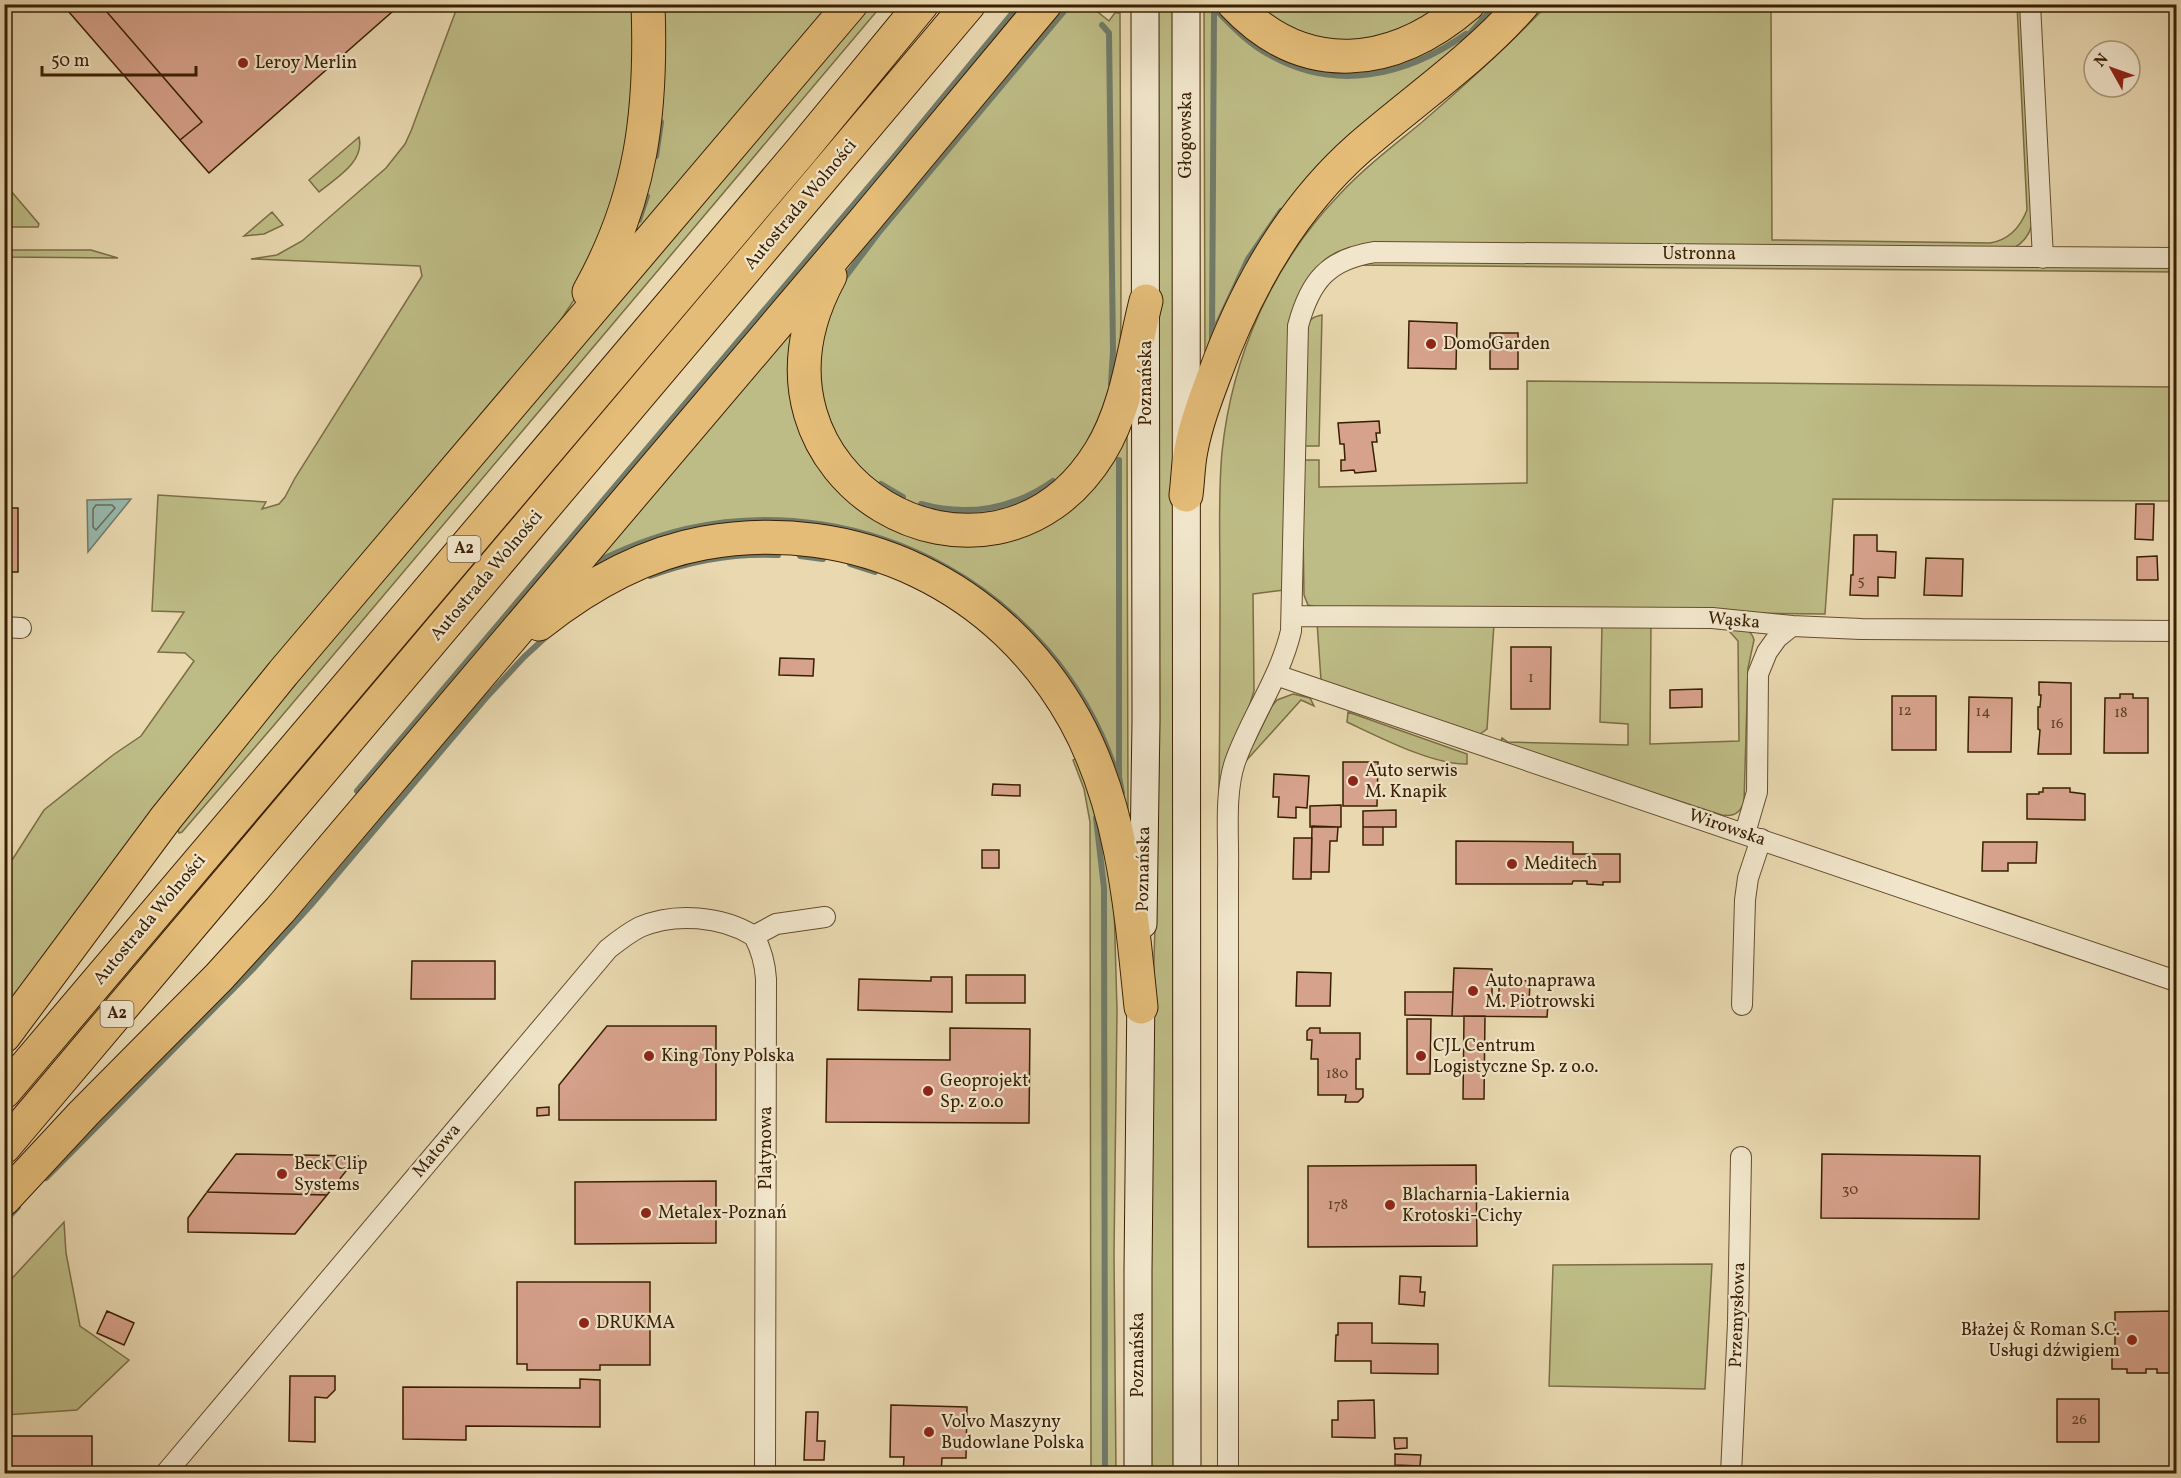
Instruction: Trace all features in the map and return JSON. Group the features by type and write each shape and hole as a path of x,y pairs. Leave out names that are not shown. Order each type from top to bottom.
{"highway":[{"path":"550,358 606,262 634,183 645,130 648,100 648,4"},
{"path":"4,1036 166,818 284,673 851,4"},
{"name":"Autostrada Wolności","path":"4,1092 794,160 922,4"},
{"name":"Autostrada Wolności","path":"4,1147 969,4"},
{"path":"4,1199 84,1113 234,961 481,674 1045,4"},
{"path":"1234,4 1257,25 1294,46 1317,54 1351,57 1377,54 1416,40 1443,24 1468,4"},
{"path":"1186,495 1191,450 1213,377 1256,278 1277,243 1316,191 1347,160 1469,57 1523,4"},
{"path":"866,219 834,267 816,306 805,350 805,392 809,413 818,436 840,471 868,498 906,518 955,529 990,528 1022,520 1064,494 1099,453 1117,420 1146,301"},
{"path":"481,674 530,631 587,590 641,562 702,543 770,536 804,539 864,550 927,574 956,591 1004,628 1043,671 1075,721 1099,775 1109,806 1130,900 1141,1007"}],"main road":[{"name":"Poznańska","path":"1138,1473 1138,1271 1146,721 1145,4"},
{"name":"Głogowska","path":"1185,4 1186,495"},
{"path":"1186,495 1187,1473"}],"street":[{"path":"2030,4 2043,258"},
{"name":"Ustronna","path":"1292,616 1298,326 1309,294 1318,280 1340,261 1356,255 1375,252 2176,258"},
{"path":"1228,1473 1230,785 1235,762 1287,647 1292,616"},
{"name":"Wąska","path":"1292,616 1712,618 1792,626 1872,630 2176,631"},
{"path":"1742,1005 1745,900 1757,792 1758,675 1767,652 1777,638 1792,626"},
{"name":"Wirowska","path":"1276,675 2176,981"},
{"path":"754,936 776,924 825,917"},
{"name":"Matowa","path":"165,1473 608,949 638,928 655,921 671,919 688,918 719,922 744,930 754,936"},
{"name":"Platynowa","path":"754,936 761,949 766,979 765,1473"},
{"name":"Przemysłowa","path":"1731,1473 1738,1323 1741,1156"}],"shaded area":[{"path":"1173,4 1175,1473 1149,1474 1150,1082 1155,928 1157,5"},
{"path":"458,5 637,5 627,168 576,297 550,336 5,1020 5,871 44,810 113,755 141,736 194,661 185,653 158,652 184,612 152,611 158,495 266,502 262,509 279,504 422,276 420,266 251,259 277,255 302,241 386,168 405,144 411,131"},
{"path":"655,5 840,5 615,262"},
{"path":"862,5 882,5 275,724 179,833 177,826"},
{"path":"1060,5 1089,5 1109,21 1117,10 1117,13 1120,13 1121,318 1119,379 1115,400 1065,482 999,515 913,510 847,463 812,377 835,278"},
{"path":"1204,5 1221,5 1287,57 1465,25 1487,5 1512,5 1354,141 1205,372"},
{"path":"1248,5 1456,5 1413,33 1329,48"},
{"path":"1547,5 1771,5 1772,240 1990,243 2003,239 2013,232 2027,210 2017,5 2023,5 2031,229 2023,241 2014,248 1366,245 1335,253 1321,263 1302,289 1284,590 1253,594 1254,691 1227,758 1219,789 1222,452 1235,381 1259,314 1294,251 1339,195 1369,166 1486,66"},
{"path":"359,137 358,154 348,169 319,192 309,180"},
{"path":"5,184 39,224 38,227 5,227"},
{"path":"272,212 283,225 264,234 244,236"},
{"path":"5,250 91,250 118,258 5,257"},
{"path":"1363,260 2176,263 2176,272 1348,265"},
{"path":"1322,315 1319,446 1303,446 1304,344 1310,321"},
{"path":"795,326 791,349 818,458 974,537 1127,434 1128,809 1126,813 1069,688 853,537 569,579"},
{"path":"1527,381 2176,387 2176,501 1833,499 1825,614 1321,608 1308,605 1304,595 1302,460 1319,460 1319,487 1527,483"},
{"path":"1317,622 1494,624 1487,729 1480,734 1473,733 1321,680"},
{"path":"1722,623 1745,629 1754,640 1748,668 1744,802 1736,813 1722,815 1512,747 1501,741 1502,738 1508,742 1628,745 1628,724 1600,722 1602,624 1651,624 1650,744 1739,741 1738,641"},
{"path":"1293,694 1310,698 1314,706 1301,700 1244,763 1272,706 1277,700"},
{"path":"1348,712 1467,754 1467,764 1438,760 1390,742 1347,722"},
{"path":"1083,755 1094,781 1114,903 1117,1010 1114,1254 1116,1473 1091,1473 1090,822 1084,789 1073,760"},
{"path":"64,1222 66,1253 80,1326 129,1360 77,1410 5,1415 5,1286"},
{"path":"1712,1264 1705,1389 1549,1386 1553,1265"}],"water":[{"path":"131,499 88,552 87,500"}],"building":[{"path":"62,4 100,4 202,122 180,140"},
{"name":"Leroy Merlin","path":"100,4 401,4 209,173 180,140 202,122"},
{"path":"1409,321 1457,323 1456,369 1408,368"},
{"path":"1490,333 1518,333 1518,369 1490,369"},
{"path":"1379,421 1380,433 1376,433 1377,442 1372,442 1376,471 1355,473 1354,470 1341,471 1341,460 1345,460 1344,444 1340,444 1338,423"},
{"path":"2136,504 2154,504 2153,540 2135,539"},
{"path":"4,508 18,508 18,572 4,572"},
{"path":"1854,535 1877,535 1877,551 1896,552 1895,578 1878,577 1878,596 1850,595"},
{"path":"2157,556 2158,580 2137,580 2137,557"},
{"path":"1926,558 1963,559 1962,596 1924,595"},
{"path":"1511,647 1551,647 1550,709 1511,709"},
{"path":"780,658 814,659 813,676 779,675"},
{"path":"2039,682 2071,683 2071,754 2038,754 2040,730 2038,729 2038,707 2040,707 2041,695 2039,695"},
{"path":"1702,689 1702,707 1670,708 1670,690"},
{"path":"2120,694 2133,694 2133,698 2148,698 2148,753 2104,753 2105,698 2120,698"},
{"path":"1892,696 1936,696 1936,750 1892,750"},
{"path":"1969,697 2012,698 2011,752 1968,752"},
{"path":"1343,762 1378,762 1377,806 1343,806"},
{"path":"1274,774 1309,776 1307,808 1296,807 1296,818 1278,817 1279,797 1273,797"},
{"path":"993,784 1020,785 1020,796 992,795"},
{"path":"2043,788 2070,788 2070,792 2085,794 2085,820 2027,819 2027,794 2039,794 2043,792"},
{"path":"1341,805 1341,827 1310,827 1310,806"},
{"path":"1396,810 1396,827 1363,827 1363,811"},
{"path":"1312,826 1338,827 1337,841 1330,841 1329,872 1311,872"},
{"path":"1363,827 1383,827 1383,845 1363,845"},
{"path":"1294,838 1312,838 1311,879 1293,879"},
{"path":"1456,841 1573,842 1573,854 1620,854 1620,882 1603,882 1603,885 1587,884 1587,881 1573,881 1572,884 1456,884"},
{"path":"1983,842 2037,842 2036,863 2008,863 2008,871 1982,871"},
{"path":"982,850 999,850 999,868 982,868"},
{"path":"412,961 495,961 495,999 411,999"},
{"path":"1454,968 1492,969 1492,1005 1499,1006 1499,980 1530,981 1529,1004 1548,1004 1547,1017 1452,1016"},
{"path":"1297,972 1331,973 1330,1006 1296,1006"},
{"path":"966,975 1025,975 1025,1003 966,1003"},
{"path":"931,977 952,977 952,1012 858,1010 859,979 931,981"},
{"path":"1405,992 1453,992 1452,1016 1405,1015"},
{"path":"1464,1016 1485,1016 1484,1099 1463,1099"},
{"path":"1407,1019 1431,1019 1430,1074 1407,1074"},
{"name":"King Tony Polska","path":"607,1026 716,1026 716,1120 559,1120 559,1085"},
{"name":"Geoprojekt Sp. z o.o","path":"950,1028 1030,1029 1029,1123 826,1122 827,1059 950,1060"},
{"path":"1310,1028 1320,1028 1320,1033 1360,1033 1360,1059 1356,1059 1356,1089 1363,1089 1363,1097 1358,1102 1345,1102 1346,1095 1318,1095 1318,1059 1311,1059 1312,1040 1307,1040 1307,1031"},
{"path":"549,1107 549,1115 537,1116 537,1108"},
{"name":"Beck Clip Systems","path":"236,1154 358,1156 327,1195 207,1192"},
{"path":"1822,1154 1980,1156 1979,1219 1821,1218"},
{"path":"1476,1165 1477,1246 1308,1247 1308,1166"},
{"name":"Metalex-Poznań","path":"716,1181 716,1243 575,1244 575,1182"},
{"path":"207,1192 327,1195 295,1234 188,1232 188,1218"},
{"path":"1400,1276 1421,1277 1420,1292 1425,1292 1424,1306 1399,1304"},
{"name":"DRUKMA","path":"517,1282 650,1282 650,1365 600,1365 600,1370 527,1370 527,1364 517,1364"},
{"path":"107,1311 134,1323 124,1345 97,1333"},
{"path":"2176,1311 2176,1373 2157,1373 2157,1369 2146,1369 2146,1373 2127,1373 2127,1369 2112,1369 2112,1352 2115,1352 2115,1312"},
{"path":"1338,1323 1372,1323 1372,1343 1438,1344 1438,1374 1371,1373 1371,1361 1335,1361"},
{"path":"290,1376 335,1376 335,1390 327,1398 315,1397 315,1442 289,1441"},
{"path":"580,1379 600,1380 600,1427 466,1426 466,1440 403,1439 403,1387 580,1388"},
{"path":"2057,1399 2099,1399 2099,1442 2057,1442"},
{"path":"1374,1400 1375,1438 1332,1437 1332,1420 1338,1420 1338,1401"},
{"name":"Volvo Maszyny Budowlane Polska","path":"891,1405 967,1407 966,1458 942,1458 941,1474 903,1474 904,1457 890,1457"},
{"path":"806,1412 818,1412 817,1441 825,1441 824,1460 804,1460"},
{"path":"4,1436 92,1436 92,1474 4,1474"},
{"path":"1394,1438 1407,1438 1407,1448 1395,1449"},
{"path":"1395,1454 1421,1455 1420,1466 1395,1465"},
{"path":"232,1471 313,1471 313,1474 232,1474"}],"waterway":[{"path":"357,791 894,157 1020,4"},
{"path":"843,280 880,231 1070,4"},
{"path":"1212,4 1214,13 1212,338"},
{"path":"1482,19 1498,4"},
{"path":"1219,13 1248,41 1268,54 1293,66 1319,73 1344,76 1395,69 1443,49 1466,34"},
{"path":"1463,41 1484,18"},
{"path":"1102,25 1109,33 1113,351 1111,384"},
{"path":"656,156 661,122"},
{"path":"639,220 647,196"},
{"path":"1216,328 1248,259 1281,211"},
{"path":"1119,460 1119,777 1122,793"},
{"path":"921,504 956,510 990,508 1022,498 1053,481"},
{"path":"881,484 903,497"},
{"path":"589,566 636,544 673,532 754,520 821,524 885,540 945,567 1000,604 1047,650 1086,704 1114,766"},
{"path":"650,576 713,559 745,555 778,555"},
{"path":"800,556 823,559"},
{"path":"850,564 875,572"},
{"path":"46,1178 251,971 311,905 485,699 548,635"},
{"path":"1096,818 1104,888 1105,1474"},
{"path":"4,1222 18,1207"}],"place":[{"name":"Leroy Merlin","path":"243,63"},
{"name":"DomoGarden","path":"1431,344"},
{"name":"Auto serwis M. Knapik","path":"1353,781"},
{"name":"Meditech","path":"1512,864"},
{"name":"Auto naprawa M. Piotrowski","path":"1473,991"},
{"name":"King Tony Polska","path":"649,1056"},
{"name":"CJL Centrum Logistyczne Sp. z o.o.","path":"1421,1056"},
{"name":"Geoprojekt Sp. z o.o","path":"928,1091"},
{"name":"Beck Clip Systems","path":"282,1174"},
{"name":"Blacharnia-Lakiernia Krotoski-Cichy","path":"1390,1205"},
{"name":"Metalex-Poznań","path":"646,1213"},
{"name":"DRUKMA","path":"584,1323"},
{"name":"Błażej & Roman S.C. Usługi dźwigiem","path":"2132,1340"},
{"name":"Volvo Maszyny Budowlane Polska","path":"929,1432"}]}
